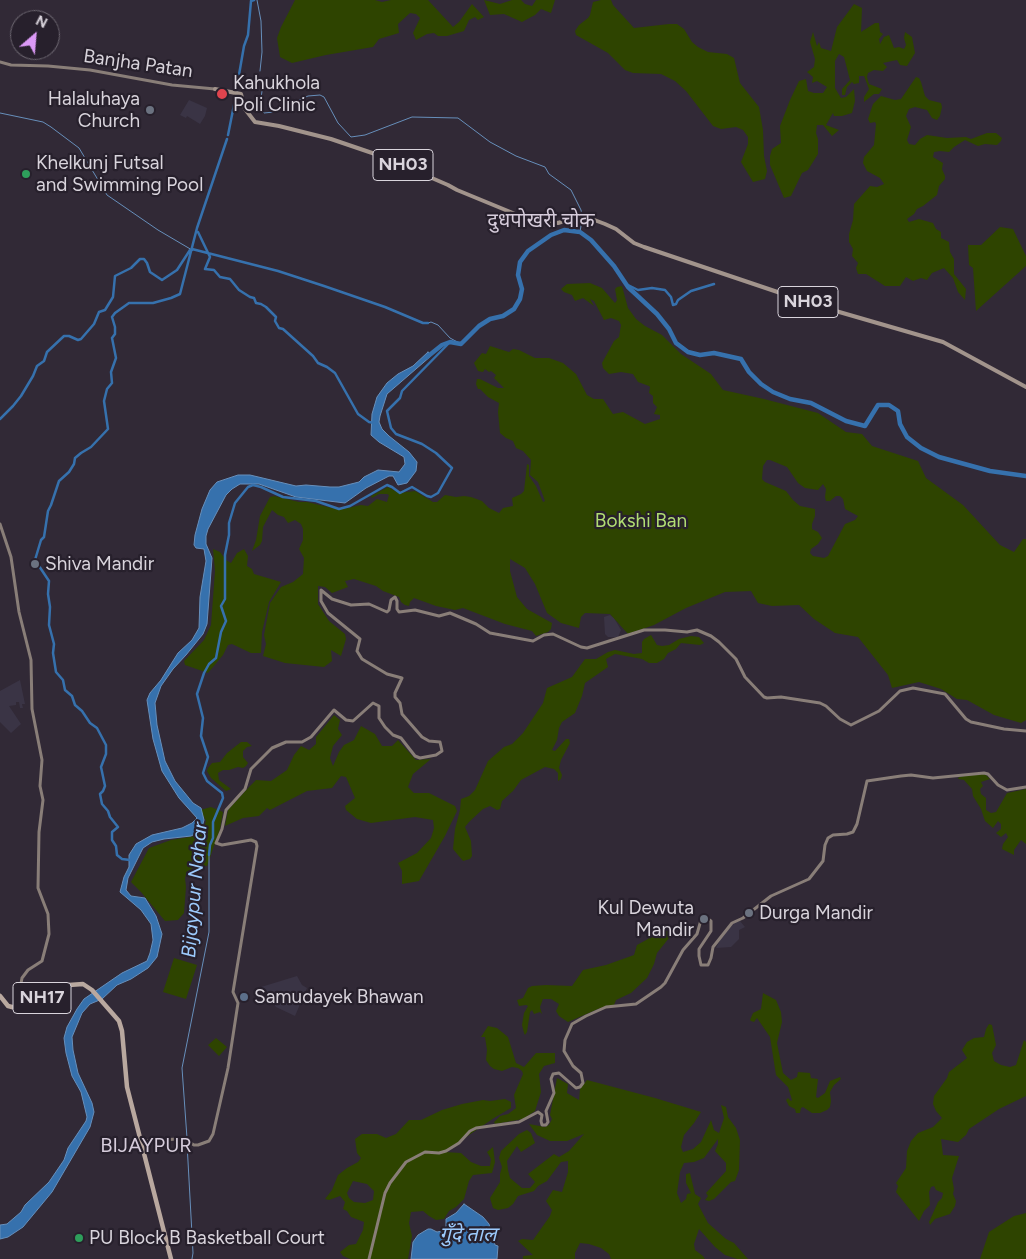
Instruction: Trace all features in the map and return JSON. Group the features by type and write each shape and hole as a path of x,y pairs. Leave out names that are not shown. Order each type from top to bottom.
{"highway":[{"name":"NH17","path":"0,996 6,1004 20,1010 28,1008 61,986 80,984 88,987 116,1017 121,1027 127,1087 171,1259"}],"main road":[{"name":"Banjha Patan","path":"0,62 90,70 172,85 215,89 241,94 246,109 255,122 331,139 388,158 457,190 525,218 558,223 577,217 589,218 612,226 634,243 644,247 822,307 943,342 1026,387"},
{"path":"0,524 11,557 17,601 32,660 32,709 42,760 40,786 43,800 39,832 38,888 48,914 49,934 42,961 28,970 21,982 21,992 28,1008"},
{"path":"140,1141 178,1139 198,1145 209,1141 213,1134 228,1068 237,1007 237,999 233,992 257,846 256,842 251,840 220,846 216,842 222,829 226,810 245,789 251,769 272,748 286,742 302,742 311,737 334,710 346,720 353,720 373,703 379,706 378,715 385,728 393,735 401,738 415,756 420,758 436,755 442,750 440,742 429,741 422,737 402,714 400,703 395,693 402,678 387,674 362,659 357,651 361,642 360,639 328,613 320,601 321,590 332,599 351,605 369,604 387,612 394,597 397,600 396,608 399,612 421,611 439,616 450,613 489,632 532,641 544,635 553,634 587,648 644,630 687,632 696,630 711,636 719,642 736,659 745,677 767,698 781,697 820,703 851,725 879,711 900,691 913,688 944,694 966,719 971,722 1004,729 1026,731"},
{"path":"369,1259 385,1193 406,1162 424,1152 446,1151 459,1143 476,1128 519,1122 538,1112 542,1115 541,1123 543,1126 546,1125 548,1122 546,1111 554,1093 551,1084 553,1074 559,1073 576,1088 580,1087 583,1083 581,1073 573,1066 564,1051 565,1040 572,1024 606,1008 636,1004 661,987 683,950 697,934 700,920 705,917 711,921 712,926 710,933 699,949 699,956 701,966 708,965 715,945 732,923 743,918 771,896 809,879 823,861 828,838 833,835 853,832 857,826 867,781 911,775 933,778 984,772 998,785 1007,790 1026,787"}],"shaded area":[{"path":"189,100 207,108 200,124 187,116 186,118 180,115"},
{"path":"610,615 621,630 618,637 608,637 605,634 604,617"},
{"path":"20,680 25,704 22,704 23,708 20,708 19,702 16,702 16,705 9,706 21,724 11,733 0,722 0,691"},
{"path":"740,921 745,927 739,930 739,939 731,947 716,948 721,938 735,922"},
{"path":"297,976 302,985 307,988 295,1016 276,1007 261,987"}],"green space":[{"path":"295,0 375,0 382,2 391,0 428,0 453,27 472,4 484,17 478,20 475,17 469,20 464,31 447,36 438,36 434,33 427,34 416,40 413,33 420,18 416,14 410,13 398,24 399,33 379,39 373,47 292,63 280,57 277,38"},
{"path":"484,0 500,4 512,0 521,0 525,4 532,6 536,0 555,0 551,13 541,9 535,15 522,22 504,14 490,15"},
{"path":"611,0 613,5 634,28 677,24 684,29 692,42 698,47 708,52 727,54 734,58 740,83 759,107 767,171 765,179 753,182 741,162 748,144 748,137 743,130 736,127 721,129 713,126 686,91 675,81 661,74 633,73 625,70 608,53 576,35 575,31 579,25 590,15 593,2"},
{"path":"854,4 862,8 861,32 875,23 879,23 880,32 883,34 879,39 880,44 884,37 889,35 894,48 904,49 906,45 905,32 912,37 915,53 907,66 900,65 897,60 883,63 887,67 883,71 874,70 868,73 869,84 882,89 879,94 874,94 864,102 864,97 869,89 864,76 859,76 859,83 854,84 852,82 847,87 845,95 842,95 842,89 850,80 844,57 839,54 835,61 835,88 841,98 846,97 854,89 855,101 852,113 834,116 833,113 826,125 839,130 832,136 823,125 817,125 818,154 808,170 802,173 791,196 784,198 770,165 770,156 772,149 781,143 780,126 790,100 799,81 806,79 808,91 814,93 823,93 827,87 817,81 812,83 813,77 807,72 814,67 815,59 810,42 813,32 817,46 819,42 821,48 831,51 837,27"},
{"path":"916,77 921,82 925,96 929,100 941,103 942,107 937,120 932,118 927,110 915,107 909,109 906,116 911,127 907,140 909,144 915,145 927,135 947,138 966,137 971,139 987,133 996,133 1002,138 997,145 985,144 978,146 965,140 949,152 934,152 933,157 943,163 942,169 945,179 939,186 937,195 917,209 907,219 909,222 919,219 933,223 936,229 941,232 941,238 949,242 950,252 954,259 954,274 966,289 965,300 958,292 953,278 944,268 932,273 927,280 921,278 913,281 906,277 900,286 885,286 866,274 858,274 856,268 858,263 852,256 853,249 849,242 849,234 853,220 854,204 870,186 877,187 884,184 880,178 867,171 863,163 864,157 874,145 876,124 875,122 870,123 868,119 873,104 881,96 895,100 901,99"},
{"path":"1000,227 1013,229 1026,256 1026,266 976,311 973,268 969,265 968,245 981,245"},
{"name":"Bokshi Ban","path":"590,283 602,288 615,303 617,300 615,289 622,286 628,308 636,319 662,335 681,354 711,374 723,390 818,413 846,432 862,434 872,446 918,461 926,478 963,505 1000,545 1014,552 1023,539 1026,539 1026,720 1021,723 994,715 967,700 957,699 941,689 919,682 892,688 888,675 858,637 835,633 814,619 799,605 772,606 758,603 751,591 725,592 686,608 654,625 628,634 610,614 585,613 581,617 579,628 561,623 547,613 535,584 525,568 510,559 510,571 517,597 527,609 552,623 551,629 548,632 536,636 532,631 505,624 463,608 455,610 414,598 409,606 405,605 399,597 376,586 354,579 345,581 348,587 332,593 325,587 318,586 318,604 329,621 345,634 346,639 341,656 331,650 332,661 324,667 285,663 263,656 266,644 264,635 270,603 281,587 293,582 303,574 304,558 299,549 303,540 301,524 295,520 288,523 284,517 272,510 263,527 262,541 252,551 260,516 270,497 274,496 343,509 361,505 368,506 377,499 387,502 389,495 387,494 379,494 372,498 371,496 388,487 399,493 415,491 433,502 437,502 445,495 471,497 482,501 489,508 499,513 503,508 513,506 512,498 524,491 527,464 529,465 529,476 543,502 545,501 538,482 530,475 531,460 523,451 516,448 513,441 500,433 499,403 478,389 476,384 477,379 480,379 498,388 504,388 494,378 496,375 485,369 483,372 478,371 474,363 482,353 486,354 490,346 509,352 513,349 519,350 535,358 549,358 563,363 576,374 587,395 594,399 603,399 613,414 623,412 645,424 660,419 660,415 654,414 657,407 653,403 653,396 649,393 649,386 638,382 633,374 621,372 609,374 603,368 602,363 614,341 619,337 621,325 619,321 611,318 604,320 594,301 590,299 594,306 583,298 575,301 572,295 561,289 567,284","holes":["767,460 787,467 798,483 805,488 818,490 823,484 826,489 826,501 840,496 843,499 845,509 858,516 855,520 845,524 828,556 824,558 813,556 810,553 811,549 822,538 818,532 812,529 815,509 800,506 786,491 762,479 763,466"]},
{"path":"213,549 220,552 231,563 237,553 244,549 248,556 247,566 252,569 254,574 281,582 269,602 262,632 261,653 251,653 232,644 228,645 223,655 208,673 185,665 184,661 204,640 211,625 215,571"},
{"path":"651,635 657,645 662,646 691,636 699,637 704,643 700,645 681,643 657,663 649,663 642,659 615,654 606,659 608,667 585,683 575,713 562,722 559,728 557,740 552,750 555,751 566,739 569,739 570,743 559,768 562,775 561,779 558,781 558,773 554,769 545,767 521,780 502,801 500,809 497,810 490,806 483,809 465,827 471,841 472,856 470,859 463,861 453,849 461,799 469,796 475,790 488,761 504,747 512,744 523,733 543,703 547,688 572,677 585,659 596,659 615,650 634,654 642,653 642,642"},
{"path":"334,715 340,720 338,729 342,735 333,746 330,758 333,766 339,752 344,745 354,740 361,726 375,734 382,746 392,746 398,740 416,760 431,759 413,774 408,787 414,793 429,793 455,806 457,811 419,881 402,884 402,871 398,863 417,853 431,838 434,828 433,820 415,817 371,823 357,819 346,810 345,806 355,798 346,777 341,776 332,788 307,791 270,810 267,808 259,816 243,818 225,826 228,810 250,786 256,780 271,781 287,770 294,755 301,746 309,750 316,744 316,737"},
{"path":"241,742 247,742 252,746 247,747 243,751 243,757 248,763 246,766 223,770 218,773 219,780 231,789 226,791 211,778 207,771 212,763 220,762 227,753"},
{"path":"981,773 990,779 981,782 983,786 980,789 981,794 986,798 986,810 991,813 996,812 1007,793 1026,789 1026,844 1021,840 1014,850 1014,855 1002,849 1008,837 1006,833 1001,837 996,833 1001,829 1001,824 998,821 993,828 985,821 981,809 973,796 972,789 964,780 958,779 959,777"},
{"path":"211,807 223,812 220,829 207,866 194,867 187,872 185,878 184,913 178,920 165,921 131,882 149,848 171,840 196,836 203,830 206,821 200,810"},
{"path":"662,931 669,931 669,938 657,953 647,978 631,993 616,1000 614,1005 598,1009 568,1022 559,1016 556,1011 559,1004 551,999 543,999 540,1007 542,1014 540,1012 534,1014 532,1010 530,1012 525,1035 522,1025 524,1013 528,1006 519,1006 517,1000 523,998 528,988 546,985 572,986 583,970 606,965 634,955 637,945 648,939 652,934 658,934"},
{"path":"174,958 197,965 186,999 163,992"},
{"path":"763,993 776,1000 781,1012 782,1022 777,1043 783,1073 791,1080 797,1077 798,1072 810,1073 811,1078 818,1079 816,1097 818,1098 825,1093 830,1081 840,1077 841,1079 830,1092 830,1107 827,1110 820,1113 812,1113 803,1107 800,1113 796,1113 795,1109 789,1106 786,1100 788,1098 792,1100 788,1087 776,1075 770,1037 757,1018 754,1022 750,1020 753,1013 761,1009"},
{"path":"989,1024 992,1025 996,1045 992,1053 994,1061 1001,1065 1010,1067 1016,1065 1024,1040 1026,1042 1026,1096 999,1109 969,1129 966,1135 958,1142 941,1139 943,1155 959,1156 952,1178 953,1194 956,1201 950,1214 935,1219 930,1225 929,1222 943,1193 936,1190 934,1186 931,1187 929,1192 930,1205 924,1211 919,1221 896,1192 898,1186 896,1183 906,1168 907,1151 911,1141 918,1133 933,1127 942,1118 933,1104 934,1096 949,1072 967,1058 962,1050 967,1042 974,1038 984,1037"},
{"path":"488,1026 497,1028 508,1037 516,1063 524,1067 536,1053 555,1053 555,1063 544,1066 539,1074 541,1092 535,1111 523,1119 495,1124 494,1122 500,1116 508,1114 516,1108 514,1095 523,1074 518,1068 512,1067 502,1071 490,1066 486,1060 485,1037 481,1037"},
{"path":"216,1038 227,1047 219,1056 208,1045"},
{"path":"557,1078 568,1084 567,1093 579,1100 580,1089 587,1080 701,1112 684,1135 681,1147 683,1152 693,1149 701,1142 711,1120 714,1130 719,1133 724,1118 721,1105 726,1107 728,1117 736,1128 740,1140 739,1170 735,1181 731,1182 714,1199 705,1200 708,1196 706,1193 726,1171 726,1163 715,1151 718,1139 704,1158 684,1163 680,1172 677,1193 681,1203 686,1199 687,1194 691,1193 686,1183 686,1174 690,1173 695,1194 701,1198 698,1204 708,1223 726,1239 734,1243 748,1259 737,1259 725,1255 699,1229 694,1244 695,1250 705,1259 611,1259 609,1254 601,1248 580,1243 575,1253 575,1259 523,1259 523,1256 533,1255 518,1241 522,1239 533,1240 550,1216 552,1210 546,1201 553,1190 562,1192 568,1172 568,1161 561,1162 547,1181 538,1186 534,1191 518,1196 508,1208 498,1210 493,1208 490,1198 500,1182 502,1167 499,1158 501,1151 519,1134 527,1130 531,1133 535,1143 521,1152 517,1146 507,1161 508,1170 510,1178 522,1188 530,1188 535,1182 528,1174 554,1154 559,1157 569,1151 584,1134 567,1141 550,1141 537,1135 529,1124 545,1127 549,1125 552,1119 550,1115"},
{"path":"505,1099 511,1102 511,1108 444,1152 461,1153 471,1162 481,1166 490,1166 491,1159 487,1152 493,1147 495,1162 492,1173 473,1175 469,1181 464,1199 449,1211 444,1219 436,1220 423,1211 411,1212 409,1223 412,1236 408,1259 350,1259 343,1256 340,1252 349,1245 356,1244 363,1230 364,1222 351,1217 343,1209 345,1202 340,1196 329,1200 325,1199 332,1190 338,1175 361,1158 357,1153 355,1139 362,1134 377,1134 386,1138 396,1134 409,1120 421,1120 442,1110 462,1104 483,1100","holes":["353,1181 367,1184 374,1191 373,1200 365,1203 354,1202 349,1198 347,1193"]},
{"path":"1026,1213 1026,1259 980,1259 989,1232 1014,1216"}],"water":[{"path":"428,352 431,356 387,394 379,422 382,429 409,452 417,462 416,471 407,483 398,485 393,476 389,476 366,488 345,503 296,497 259,484 240,484 226,495 208,529 206,544 212,558 207,624 203,634 161,686 155,703 157,725 165,761 175,781 193,803 201,808 204,820 202,827 199,832 191,836 152,842 143,848 128,878 126,890 131,896 145,898 156,916 162,934 157,957 148,968 117,985 102,999 90,1004 82,1013 72,1037 78,1073 92,1103 94,1112 90,1127 52,1192 23,1227 8,1237 0,1239 0,1225 7,1224 21,1212 25,1205 49,1182 86,1121 87,1117 81,1092 72,1076 66,1053 64,1038 67,1027 84,999 122,973 147,961 150,953 153,940 151,924 141,910 120,892 129,867 129,855 136,844 152,835 182,828 197,818 179,798 162,771 153,739 147,700 178,653 192,640 199,628 200,597 206,561 204,549 196,548 194,545 202,509 210,490 217,482 238,475 250,475 296,486 339,487 359,482 364,477 378,470 399,472 405,464 404,457 371,435 372,414 377,397 387,383 398,374 413,366"},
{"name":"गुँदे ताल","path":"464,1204 483,1217 489,1224 495,1245 498,1246 497,1259 411,1259 413,1242 418,1235 428,1229 437,1232 442,1231 446,1226 446,1219 456,1213"}],"waterway":[{"path":"236,92 244,46 248,35 251,1 254,0"},
{"path":"257,0 261,21 262,52 260,71"},
{"path":"261,80 263,85 260,104 261,110 264,113 274,112 308,96 320,95 324,97 338,123 351,137 365,135 412,117 458,118 490,142 516,156 545,167 549,174 571,190 582,216"},
{"path":"228,135 235,100"},
{"path":"0,113 43,122 51,127 79,148 107,195 158,230 192,250"},
{"path":"130,860 122,859 117,855 116,846 112,840 112,832 118,827 102,804 100,794 105,786 101,767 106,754 106,745 97,728 90,723 82,711 75,705 72,696 65,690 63,680 56,672 53,653 54,644 49,625 49,581 35,560 41,540 44,537 48,511 59,481 69,472 75,458 91,447 108,429 104,401 107,389 112,383 111,372 116,358 112,338 115,334 112,317 129,303 153,303 180,294 197,228 227,139"},
{"path":"580,232 582,220"},
{"path":"427,357 442,345 450,342 461,344 479,326 514,309 520,299 522,289 518,275 520,262 528,251 551,235 564,230 580,232 591,240 614,266 628,287 657,314 669,329 676,343 688,352 700,355 714,353 741,359 749,372 761,384 773,392 790,399 811,403 846,421 865,426 878,405 889,405 898,411 900,424 907,437 921,448 939,457 990,471 1026,476"},
{"path":"198,232 210,257 205,269 214,270 220,277 230,279 239,290 254,298 256,303 266,307 276,317 275,321 279,328 283,329 313,356 318,363 335,373 358,414 369,422 374,423"},
{"path":"192,249 278,271 385,307 423,323 428,323"},
{"path":"0,419 21,396 37,366 44,361 47,352 64,336 78,340 81,339 94,324 99,312 105,310 113,297 115,276 131,268 140,259 144,259 150,272 162,280 177,270 190,250 192,250"},
{"path":"626,284 638,290 652,288 665,290 671,297 673,305 691,291 714,284"},
{"path":"428,323 431,322 438,325 450,338 461,344"},
{"name":"Bijaypur Nahar","path":"209,855 213,838 213,822 223,798 222,793 207,781 203,773 208,757 201,736 203,718 197,694 204,673 209,664 216,658 221,632 226,621 221,606 225,599 225,555 229,523 235,503 248,487 253,485 283,497 316,501 339,509 350,506 387,485 400,493 412,487 431,497 438,493 452,468 436,453 422,444 396,434 391,428 387,411 400,398 402,391 450,342"},
{"name":"Bijaypur Nahar","path":"187,1138 182,1068 209,932 209,855"},
{"name":"Bijaypur Nahar","path":"187,1143 192,1259"}],"place":[{"name":"Kahukhola Poli Clinic","path":"222,94"},
{"name":"Halaluhaya Church","path":"150,110"},
{"name":"Khelkunj Futsal and Swimming Pool","path":"26,174"},
{"name":"Shiva Mandir","path":"35,564"},
{"name":"Durga Mandir","path":"749,913"},
{"name":"Kul Dewuta Mandir","path":"704,919"},
{"name":"Samudayek Bhawan","path":"244,997"},
{"name":"PU Block B Basketball Court","path":"79,1238"}],"district":[{"name":"दुधपोखरी चोक","path":"541,221"},
{"name":"BIJAYPUR","path":"146,1146"}]}
